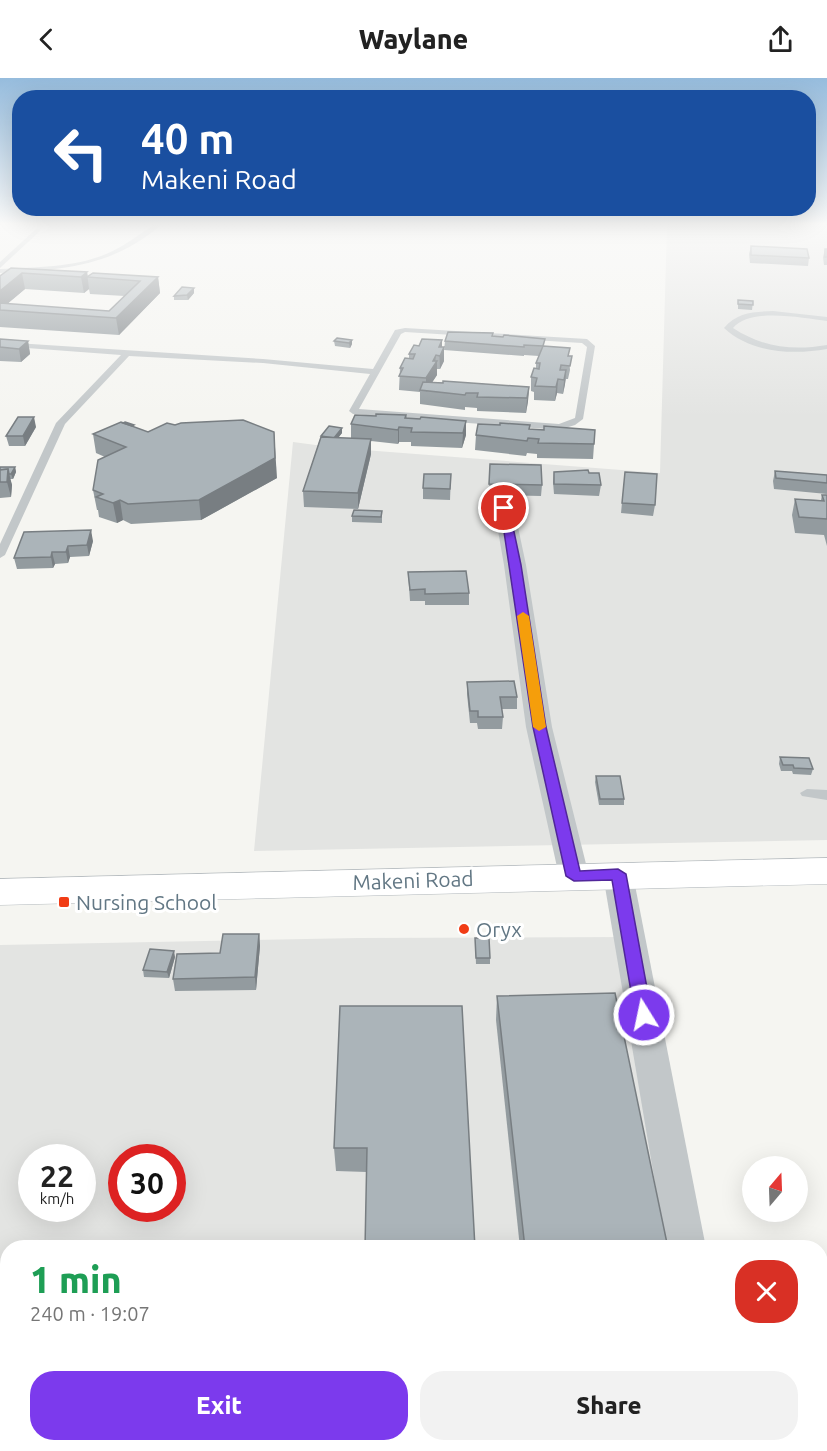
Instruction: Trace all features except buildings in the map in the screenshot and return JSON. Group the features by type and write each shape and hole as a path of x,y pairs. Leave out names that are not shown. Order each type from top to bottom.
{"main road":[{"name":"Makeni Road","path":"0,892 618,874 827,871"}],"street":[{"path":"504,508 515,565 539,727 574,876"},
{"path":"618,874 685,1240"}],"lane":[{"path":"827,319 754,314 738,317 730,323 728,328 745,340 792,352 827,346"},
{"path":"405,330 568,339 584,341 591,346 579,418 559,427 353,411 375,372 398,332 405,330"},
{"path":"0,344 263,361 375,372"},
{"path":"0,555 61,423 127,353"},
{"path":"807,793 827,795"}],"shaded area":[{"path":"665,289 827,289 827,840 254,851 293,442 338,448 660,473"},
{"path":"628,937 675,1240 0,1240 0,945 358,938"}],"slow traffic":[{"path":"523,616 539,727"}],"place":[{"name":"Nursing School","path":"64,902"},
{"name":"Oryx","path":"464,929"}],"route":[{"path":"504,508 515,565 539,727 574,876 618,874 644,1015"}]}
